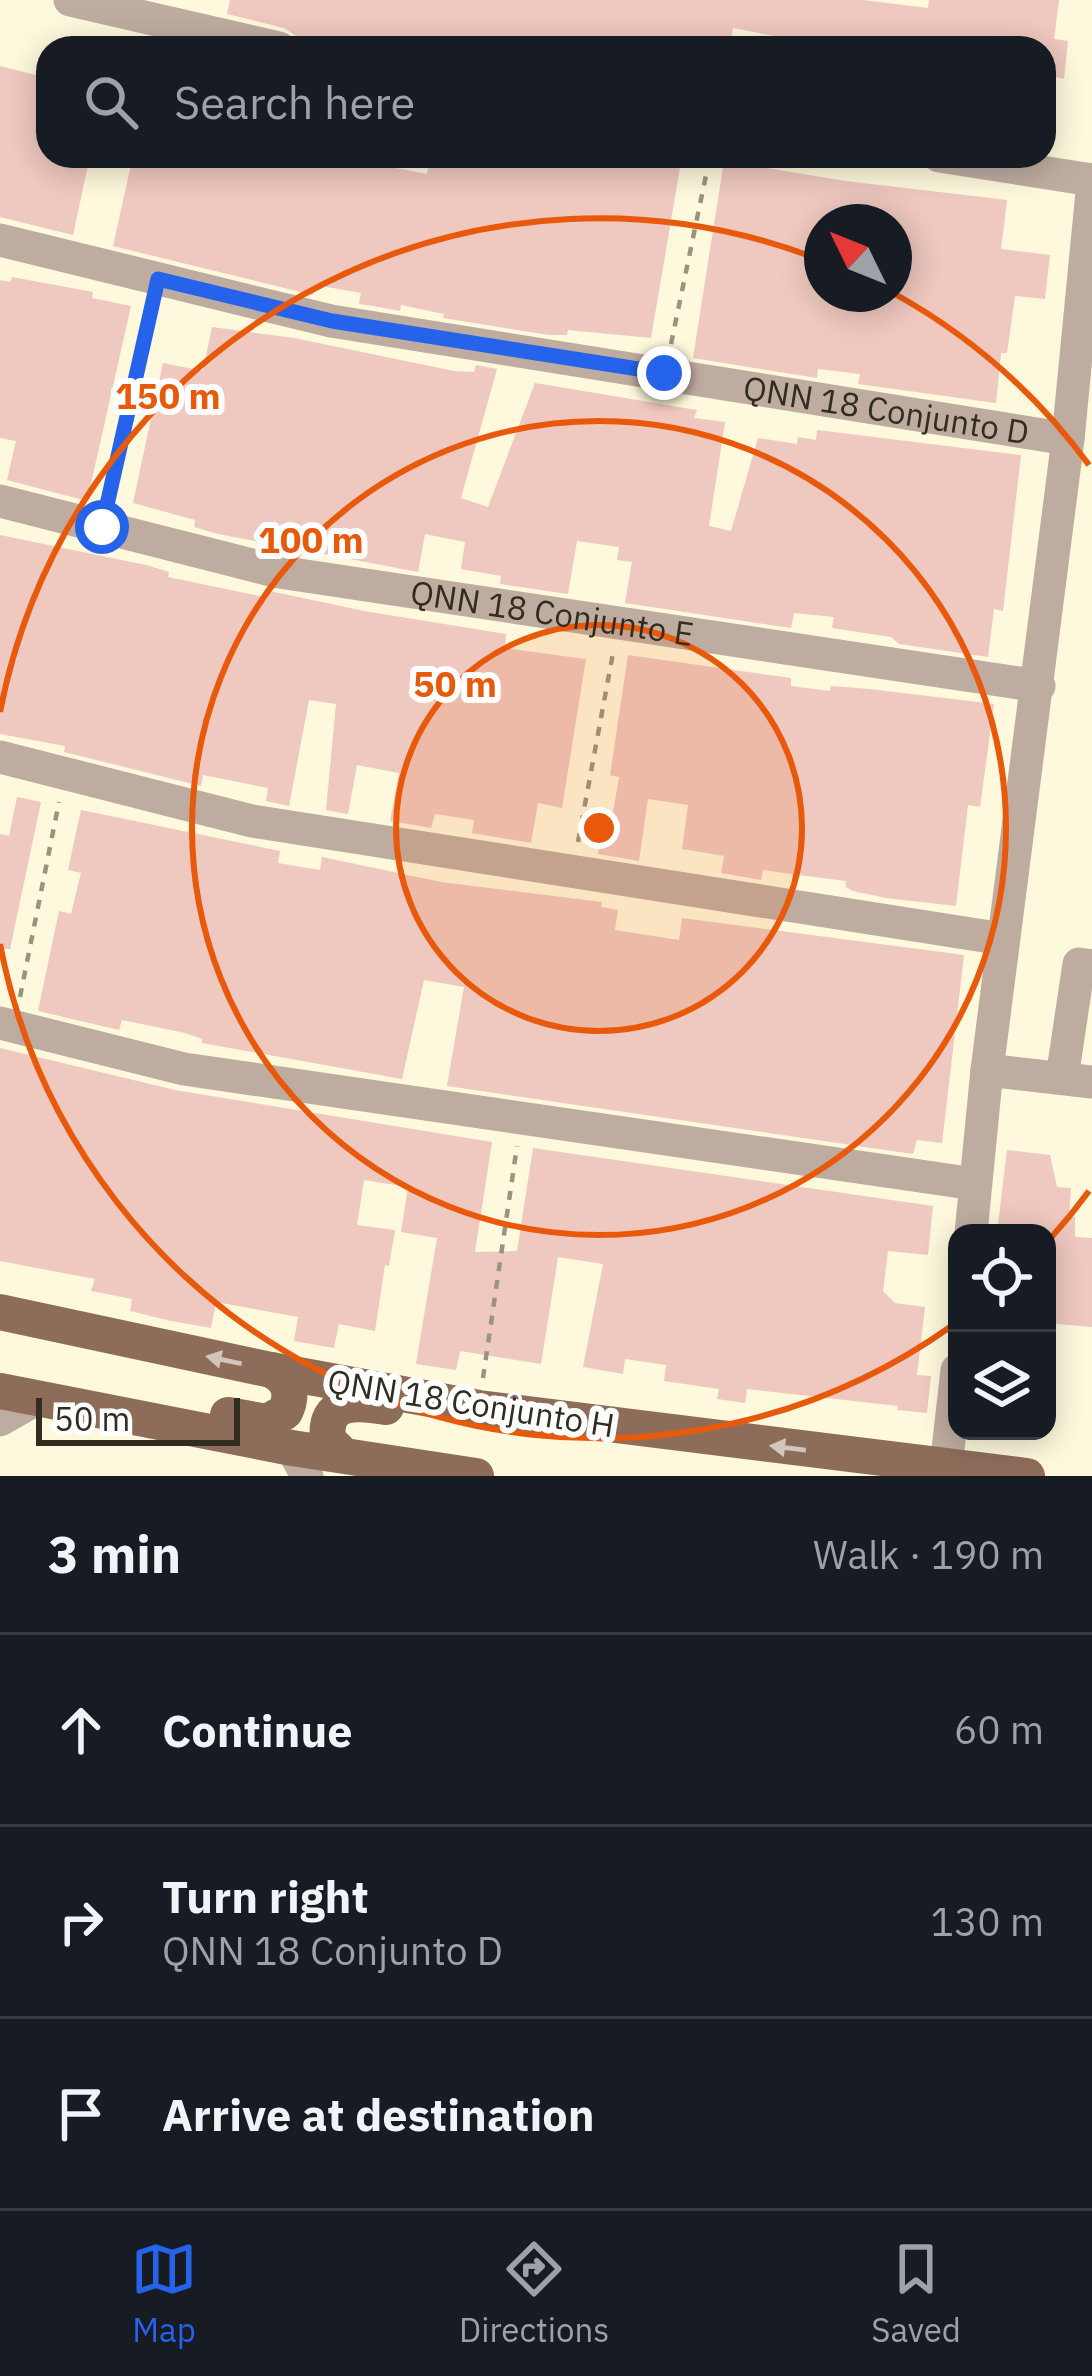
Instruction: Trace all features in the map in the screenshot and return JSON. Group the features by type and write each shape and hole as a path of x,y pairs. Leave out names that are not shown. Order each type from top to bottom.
{"main road":[{"name":"QNN 18 Conjunto H","path":"0,1312 478,1408 1027,1476"},
{"path":"0,1381 83,1385 267,1422 285,1412 290,1393 280,1375 271,1370"},
{"path":"18,1396 300,1462 476,1476"},
{"path":"359,1464 328,1440 334,1411 351,1402 548,1436 676,1434"}],"street":[{"path":"70,0 227,36"},
{"path":"1016,168 1092,180"},
{"path":"971,1224 1068,439 1092,192"},
{"name":"QNN 18 Conjunto D","path":"0,240 332,321 1068,439"},
{"name":"QNN 18 Conjunto E","path":"0,500 279,572 1039,686"},
{"path":"0,757 251,821 1003,939"},
{"path":"987,1070 1077,1080 1079,964 1092,966"},
{"path":"7,1024 184,1069 975,1184"},
{"path":"0,1420 18,1396"},
{"path":"946,1467 949,1440"}],"path":[{"path":"664,373 707,168"},
{"path":"102,527 158,279"},
{"path":"573,871 618,623"},
{"path":"7,1024 65,774"},
{"path":"478,1408 521,1118"}],"building":[{"path":"230,0 863,0 928,8 929,0 1059,0 1054,36 774,36 733,28 732,36 296,36 284,28 227,14"},
{"path":"1056,39 1068,41 1064,79 1056,77"},
{"path":"0,66 36,75 36,168 87,168 73,235 0,217"},
{"path":"130,168 396,168 427,174 428,168 680,168 651,338 568,330 567,335 549,335 443,318 444,314 401,305 400,311 359,304 361,293 316,285 313,295 113,246"},
{"path":"723,168 767,168 1007,200 1001,249 1050,255 1045,299 1015,296 1007,353 1001,353 996,403 858,384 860,374 818,369 817,378 693,358"},
{"path":"12,277 93,292 92,298 131,306 87,501 7,480 16,441 0,438 0,280 10,282"},
{"path":"212,327 294,338 454,371 474,372 476,365 497,369 461,498 488,507 535,383 697,410 694,418 725,422 709,526 731,531 758,438 797,444 798,437 816,440 817,430 1021,455 1003,611 994,609 988,657 832,628 834,617 794,613 791,628 625,603 632,562 617,560 619,547 577,541 568,594 500,584 501,576 461,569 465,542 425,534 418,572 218,534 194,527 195,520 133,503 163,363 203,371"},
{"path":"0,535 146,565 169,572 168,577 264,597 265,590 506,634 505,648 586,659 562,808 538,803 531,843 472,833 474,820 435,814 431,828 390,821 399,773 357,765 348,814 326,810 336,704 309,700 289,806 266,801 268,788 203,775 201,786 64,752 65,746 0,734"},
{"path":"628,655 791,678 791,686 870,689 994,704 980,807 968,805 956,906 853,891 846,881 763,870 761,880 721,873 724,856 682,849 688,805 648,799 639,861 598,854 604,817 612,818 619,777 610,775"},
{"path":"17,797 41,802 10,949 0,948 0,834 9,836"},
{"path":"81,810 280,851 278,863 320,870 322,857 441,882 602,902 601,907 618,910 615,930 679,940 682,918 964,955 942,1143 917,1140 913,1154 447,1086 464,987 424,980 402,1079 202,1043 185,1033 122,1020 119,1030 38,1011 59,911 71,914 81,873 68,870"},
{"path":"0,1048 175,1090 492,1142 475,1252 517,1251 533,1148 933,1206 928,1255 888,1251 883,1291 895,1303 925,1307 917,1375 931,1376 927,1413 747,1389 745,1403 717,1399 719,1389 664,1381 666,1365 625,1359 623,1374 583,1367 603,1264 558,1257 541,1364 460,1351 456,1370 416,1364 437,1238 401,1232 408,1187 364,1180 357,1225 395,1230 389,1266 385,1265 375,1331 339,1324 334,1348 294,1341 298,1317 216,1302 211,1328 171,1321 130,1311 132,1299 91,1291 95,1279 0,1261"},
{"path":"1007,1150 1050,1155 1057,1187 1071,1188 1069,1217 1075,1217 1075,1237 1092,1238 1092,1327 1056,1324 1056,1224 998,1224"}],"route":[{"path":"102,527 158,279 332,321 664,373"}]}
